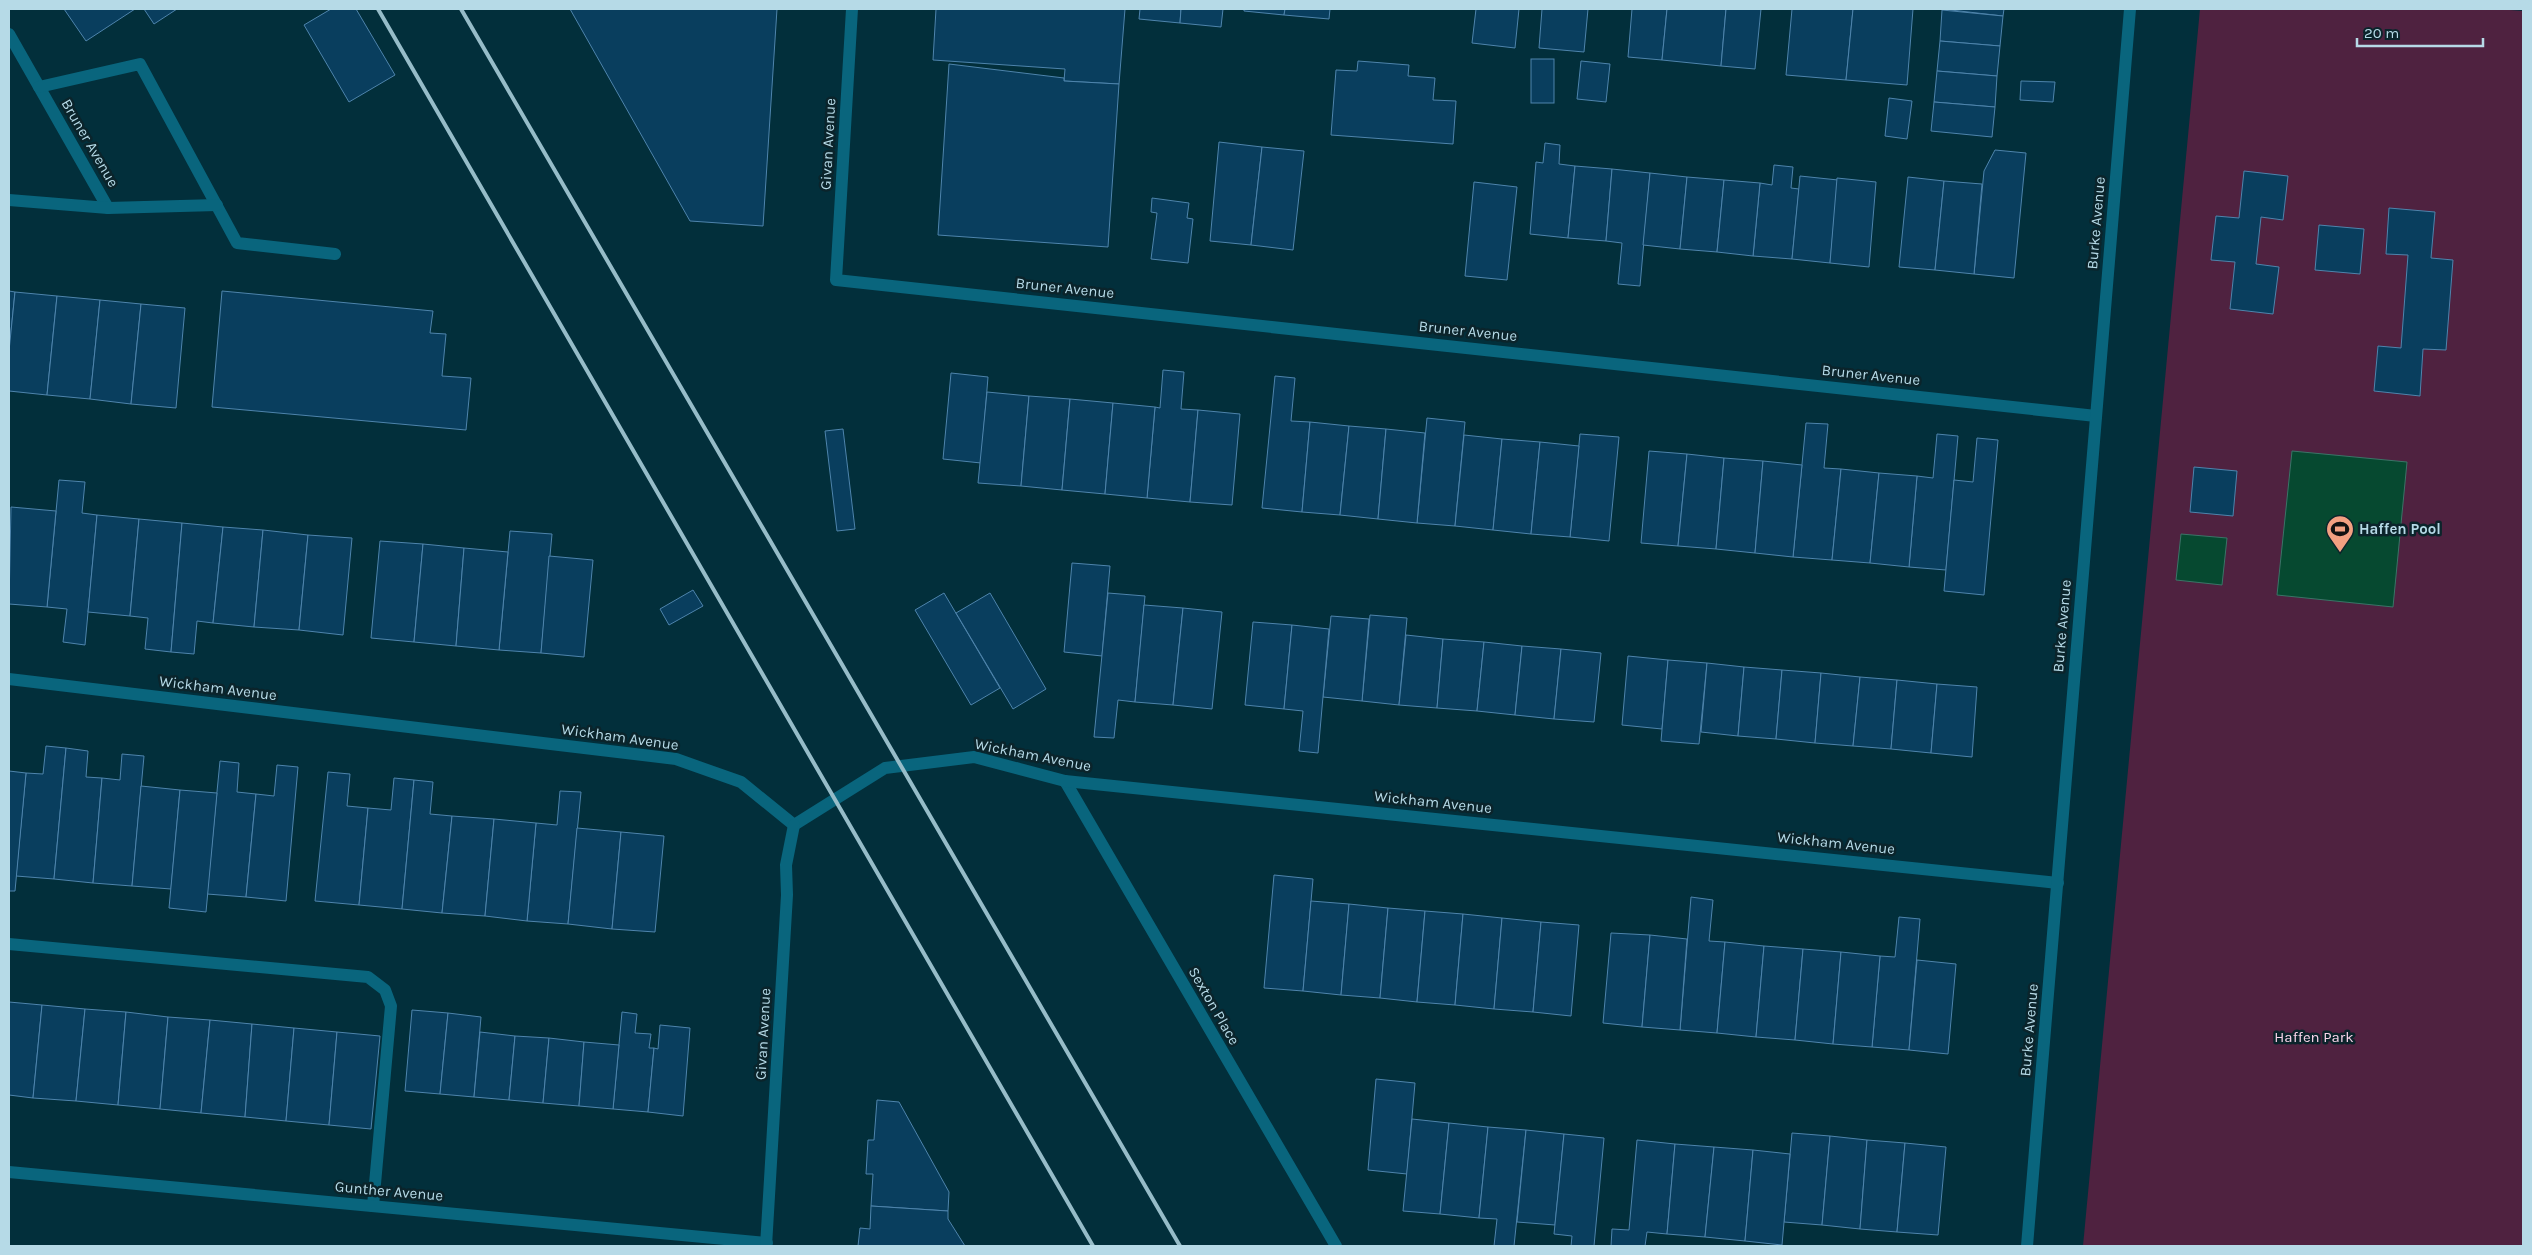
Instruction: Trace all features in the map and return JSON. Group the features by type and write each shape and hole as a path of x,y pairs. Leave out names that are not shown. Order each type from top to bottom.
{"street":[{"name":"Givan Avenue","path":"836,280 852,9"},
{"name":"Burke Avenue","path":"2027,1246 2130,9"},
{"name":"Bruner Avenue","path":"9,34 108,208"},
{"path":"39,87 140,64 237,243 335,254"},
{"name":"Bruner Avenue","path":"9,200 108,208"},
{"path":"108,208 217,205"},
{"name":"Bruner Avenue","path":"836,280 2096,416"},
{"name":"Wickham Avenue","path":"9,679 676,759 741,782 794,825 885,768 974,758 1065,781 2058,883"},
{"name":"Sexton Place","path":"1065,781 1336,1246"},
{"name":"Givan Avenue","path":"766,1244 787,895 786,865 794,825"},
{"path":"9,944 368,977 385,990 391,1006 373,1206"},
{"name":"Gunther Avenue","path":"9,1172 766,1244"}],"green space":[{"name":"Haffen Park","path":"2200,9 2497,9 2523,11 2523,1246 2083,1246"}],"shaded area":[{"name":"Haffen Pool","path":"2292,451 2407,462 2393,607 2277,595"},
{"path":"2181,534 2227,538 2222,585 2176,580"}],"building":[{"path":"64,9 135,9 86,41"},
{"path":"144,9 177,9 154,24"},
{"path":"331,9 356,9 395,75 349,102 304,25"},
{"path":"570,9 777,9 763,226 690,221"},
{"path":"936,9 1125,9 1119,84 1064,81 1065,69 933,60"},
{"path":"1140,9 1181,9 1180,23 1139,19"},
{"path":"1181,9 1223,9 1221,27 1180,23"},
{"path":"1244,9 1285,9 1284,15 1244,11"},
{"path":"1285,9 1330,9 1329,19 1284,15"},
{"path":"1476,9 1519,9 1515,48 1472,43"},
{"path":"1542,9 1588,9 1584,52 1539,48"},
{"path":"1632,9 1667,9 1662,60 1628,57"},
{"path":"1667,9 1726,9 1721,66 1662,60"},
{"path":"1726,9 1761,9 1755,69 1721,66"},
{"path":"1792,9 1853,9 1846,80 1786,75"},
{"path":"1853,9 1913,9 1907,85 1846,80"},
{"path":"1942,9 2004,9 2003,16"},
{"path":"1942,10 2003,16 2000,46 1940,41"},
{"path":"1940,41 2000,46 1997,76 1937,71"},
{"path":"1531,59 1554,59 1554,103 1531,103"},
{"path":"1358,61 1409,65 1408,76 1435,78 1433,100 1456,101 1453,144 1331,135 1336,70 1357,71"},
{"path":"1581,61 1610,64 1606,102 1577,99"},
{"path":"949,64 1064,78 1064,81 1119,84 1108,247 938,235"},
{"path":"1937,71 1997,76 1995,107 1934,102"},
{"path":"2021,81 2055,82 2053,102 2020,100"},
{"path":"1889,98 1912,101 1907,139 1885,136"},
{"path":"1934,102 1995,107 1992,137 1931,131"},
{"path":"1219,142 1262,147 1251,245 1210,241"},
{"path":"1545,143 1560,145 1559,164 1575,166 1568,238 1530,234 1536,162 1543,163"},
{"path":"1262,147 1304,151 1293,250 1251,245"},
{"path":"1995,150 2026,153 2014,278 1974,274 1984,171"},
{"path":"1774,165 1793,167 1791,188 1799,189 1792,259 1753,256 1760,183 1772,185"},
{"path":"1575,166 1612,169 1606,241 1568,238"},
{"path":"1612,169 1650,173 1640,286 1618,284 1622,243 1606,241"},
{"path":"2244,171 2288,176 2283,220 2261,217 2256,264 2279,267 2273,314 2230,309 2235,262 2211,260 2216,216 2239,218"},
{"path":"1650,173 1687,177 1680,249 1643,245"},
{"path":"1800,176 1838,180 1830,263 1792,259"},
{"path":"1687,177 1724,180 1717,252 1680,249"},
{"path":"1908,177 1944,181 1935,270 1899,267"},
{"path":"1837,178 1876,182 1869,267 1830,263"},
{"path":"1724,180 1760,183 1753,256 1717,252"},
{"path":"1944,181 1982,184 1974,274 1935,270"},
{"path":"1474,182 1517,187 1507,280 1465,276"},
{"path":"1152,198 1189,203 1187,218 1193,219 1188,263 1151,259 1157,213 1151,212"},
{"path":"2389,208 2435,212 2431,258 2453,260 2446,350 2423,349 2420,396 2374,391 2378,346 2401,348 2408,255 2386,254"},
{"path":"2319,225 2364,229 2360,274 2315,270"},
{"path":"9,291 15,292 9,351"},
{"path":"222,291 433,311 430,333 446,334 442,376 471,378 466,430 212,407"},
{"path":"15,292 57,296 47,395 9,391 9,351"},
{"path":"57,296 100,300 90,399 47,395"},
{"path":"100,300 141,304 131,404 90,399"},
{"path":"141,304 185,308 176,408 131,404"},
{"path":"1163,370 1184,372 1181,409 1198,410 1190,502 1147,498 1155,407 1160,408"},
{"path":"951,373 988,377 981,463 943,459"},
{"path":"1275,376 1295,378 1291,421 1310,422 1302,512 1262,508"},
{"path":"987,392 1029,396 1021,486 978,483"},
{"path":"1029,396 1070,399 1062,490 1021,486"},
{"path":"1070,399 1113,403 1105,494 1062,490"},
{"path":"1113,403 1155,407 1147,498 1105,494"},
{"path":"1198,410 1240,414 1232,505 1190,502"},
{"path":"1427,418 1465,422 1455,526 1417,523"},
{"path":"1310,422 1349,426 1340,515 1302,512"},
{"path":"1806,423 1828,424 1824,468 1841,469 1832,560 1793,557"},
{"path":"1349,426 1386,429 1378,519 1340,515"},
{"path":"843,429 855,529 837,531 825,431"},
{"path":"1386,429 1425,433 1417,523 1378,519"},
{"path":"1580,434 1619,437 1609,541 1570,537"},
{"path":"1937,434 1958,436 1946,570 1909,567 1917,476 1933,478"},
{"path":"1464,435 1502,439 1493,530 1455,526"},
{"path":"1977,438 1998,440 1984,595 1944,591 1954,480 1973,482"},
{"path":"1502,439 1540,442 1531,534 1493,530"},
{"path":"1540,442 1579,446 1570,537 1531,534"},
{"path":"1649,451 1687,454 1678,546 1641,543"},
{"path":"1687,454 1724,458 1716,549 1678,546"},
{"path":"1724,458 1763,461 1755,553 1716,549"},
{"path":"1763,461 1802,465 1793,557 1755,553"},
{"path":"2194,467 2237,471 2233,516 2190,512"},
{"path":"1841,469 1879,473 1870,563 1832,560"},
{"path":"1879,473 1917,476 1909,567 1870,563"},
{"path":"59,480 85,482 82,513 97,515 85,645 63,642 67,609 47,607"},
{"path":"11,507 56,511 47,607 9,604"},
{"path":"97,515 139,519 130,616 88,612"},
{"path":"139,519 182,523 171,652 145,649 148,618 130,616"},
{"path":"182,523 223,527 213,623 197,621 194,654 171,652"},
{"path":"223,527 263,530 254,627 213,623"},
{"path":"263,530 308,535 299,630 254,627"},
{"path":"510,531 552,534 541,653 499,650"},
{"path":"308,535 352,538 343,635 299,630"},
{"path":"380,541 423,544 414,642 371,638"},
{"path":"423,544 464,548 456,646 414,642"},
{"path":"464,548 508,552 499,650 456,646"},
{"path":"549,556 593,560 584,657 541,653"},
{"path":"1072,563 1110,566 1102,656 1064,652"},
{"path":"693,590 703,606 669,625 660,609"},
{"path":"944,593 1000,688 971,705 915,610"},
{"path":"990,593 1046,689 1013,709 956,613"},
{"path":"1108,593 1145,596 1135,702 1118,700 1114,738 1094,737"},
{"path":"1144,605 1183,608 1173,705 1135,702"},
{"path":"1183,608 1222,612 1212,709 1173,705"},
{"path":"1370,615 1407,618 1399,705 1362,701"},
{"path":"1331,616 1369,619 1362,701 1323,697"},
{"path":"1253,622 1292,625 1284,709 1245,705"},
{"path":"1292,625 1329,629 1318,753 1299,751 1303,711 1284,709"},
{"path":"1406,635 1443,639 1437,708 1399,705"},
{"path":"1443,639 1484,642 1477,711 1437,708"},
{"path":"1484,642 1522,646 1515,715 1477,711"},
{"path":"1522,646 1561,649 1554,719 1515,715"},
{"path":"1561,649 1601,653 1594,722 1554,719"},
{"path":"1628,656 1668,660 1662,729 1622,725"},
{"path":"1668,660 1707,663 1699,744 1661,741"},
{"path":"1707,663 1744,667 1738,736 1701,732"},
{"path":"1744,667 1782,670 1776,739 1738,736"},
{"path":"1782,670 1821,673 1815,743 1776,739"},
{"path":"1821,673 1860,677 1853,746 1815,743"},
{"path":"1860,677 1897,680 1891,749 1853,746"},
{"path":"1897,680 1937,684 1931,753 1891,749"},
{"path":"1937,684 1977,687 1972,757 1931,753"},
{"path":"46,746 66,748 54,879 16,876 26,773 43,774"},
{"path":"66,748 88,751 86,777 102,778 93,883 54,879"},
{"path":"122,754 144,756 132,886 93,883 102,778 120,780"},
{"path":"220,761 239,763 237,792 256,794 246,897 207,894"},
{"path":"277,765 298,767 286,901 246,897 256,794 274,796"},
{"path":"9,771 26,773 15,891 9,891"},
{"path":"328,772 350,774 347,806 368,808 359,905 315,901"},
{"path":"394,778 414,780 402,909 359,905 368,808 391,810"},
{"path":"414,780 433,782 430,814 452,816 442,913 402,909"},
{"path":"141,786 180,790 171,889 132,886"},
{"path":"180,790 217,793 206,912 169,908"},
{"path":"560,791 581,792 568,924 527,921 536,823 557,825"},
{"path":"452,816 494,819 485,916 442,913"},
{"path":"494,819 536,823 527,921 485,916"},
{"path":"577,828 621,832 612,929 568,924"},
{"path":"621,832 664,836 655,932 612,929"},
{"path":"1274,875 1313,879 1303,991 1264,988"},
{"path":"1691,897 1713,900 1709,941 1725,942 1717,1033 1680,1030"},
{"path":"1311,901 1349,904 1341,995 1303,991"},
{"path":"1349,904 1388,908 1380,998 1341,995"},
{"path":"1388,908 1425,911 1417,1002 1380,998"},
{"path":"1425,911 1463,914 1455,1005 1417,1002"},
{"path":"1463,914 1502,918 1494,1009 1455,1005"},
{"path":"1899,917 1920,919 1909,1050 1872,1047 1880,956 1895,957"},
{"path":"1502,918 1541,922 1533,1012 1494,1009"},
{"path":"1541,922 1579,925 1571,1016 1533,1012"},
{"path":"1611,933 1650,935 1642,1027 1603,1023"},
{"path":"1650,935 1687,939 1680,1030 1642,1027"},
{"path":"1725,942 1764,946 1756,1037 1717,1033"},
{"path":"1764,946 1803,949 1795,1040 1756,1037"},
{"path":"1803,949 1841,952 1833,1044 1795,1040"},
{"path":"1841,952 1880,956 1872,1047 1833,1044"},
{"path":"1917,960 1956,964 1948,1054 1909,1050"},
{"path":"9,1002 42,1005 33,1098 9,1095"},
{"path":"42,1005 85,1009 76,1101 33,1098"},
{"path":"85,1009 126,1012 118,1105 76,1101"},
{"path":"412,1010 448,1013 440,1094 405,1091"},
{"path":"126,1012 168,1017 160,1109 118,1105"},
{"path":"622,1012 637,1014 635,1033 651,1034 649,1048 654,1048 648,1112 613,1109"},
{"path":"448,1013 481,1017 474,1097 440,1094"},
{"path":"168,1017 210,1020 201,1113 160,1109"},
{"path":"210,1020 252,1024 245,1117 201,1113"},
{"path":"252,1024 294,1028 286,1121 245,1117"},
{"path":"660,1025 690,1028 683,1116 648,1112 654,1048 658,1049"},
{"path":"294,1028 337,1032 329,1125 286,1121"},
{"path":"337,1032 380,1036 371,1129 329,1125"},
{"path":"480,1032 515,1036 509,1100 474,1097"},
{"path":"515,1036 549,1038 543,1103 509,1100"},
{"path":"549,1038 584,1042 579,1106 543,1103"},
{"path":"584,1042 619,1045 613,1109 579,1106"},
{"path":"1376,1079 1415,1083 1407,1174 1368,1170"},
{"path":"877,1100 899,1102 949,1192 948,1211 871,1206 873,1174 866,1174 868,1140 874,1140"},
{"path":"1412,1119 1449,1123 1440,1214 1403,1211"},
{"path":"1449,1123 1488,1127 1479,1218 1440,1214"},
{"path":"1488,1127 1526,1130 1514,1246 1494,1246 1497,1219 1479,1218"},
{"path":"1526,1130 1564,1134 1555,1225 1517,1222"},
{"path":"1792,1133 1830,1136 1822,1225 1784,1222"},
{"path":"1564,1134 1604,1138 1594,1246 1571,1246 1572,1236 1554,1234"},
{"path":"1830,1136 1867,1140 1860,1229 1822,1225"},
{"path":"1637,1140 1675,1144 1667,1234 1647,1232 1645,1246 1611,1246 1612,1229 1629,1230"},
{"path":"1867,1140 1905,1143 1897,1232 1860,1229"},
{"path":"1905,1143 1946,1147 1938,1235 1897,1232"},
{"path":"1675,1144 1714,1147 1705,1237 1667,1234"},
{"path":"1714,1147 1753,1150 1745,1241 1705,1237"},
{"path":"1753,1150 1790,1154 1782,1245 1745,1241"},
{"path":"871,1206 948,1211 948,1219 965,1246 858,1246 860,1228 870,1229"}],"railway":[{"path":"378,9 1093,1246"},
{"path":"461,9 1180,1246"}],"place":[{"name":"Haffen Pool","path":"2340,553"}]}
